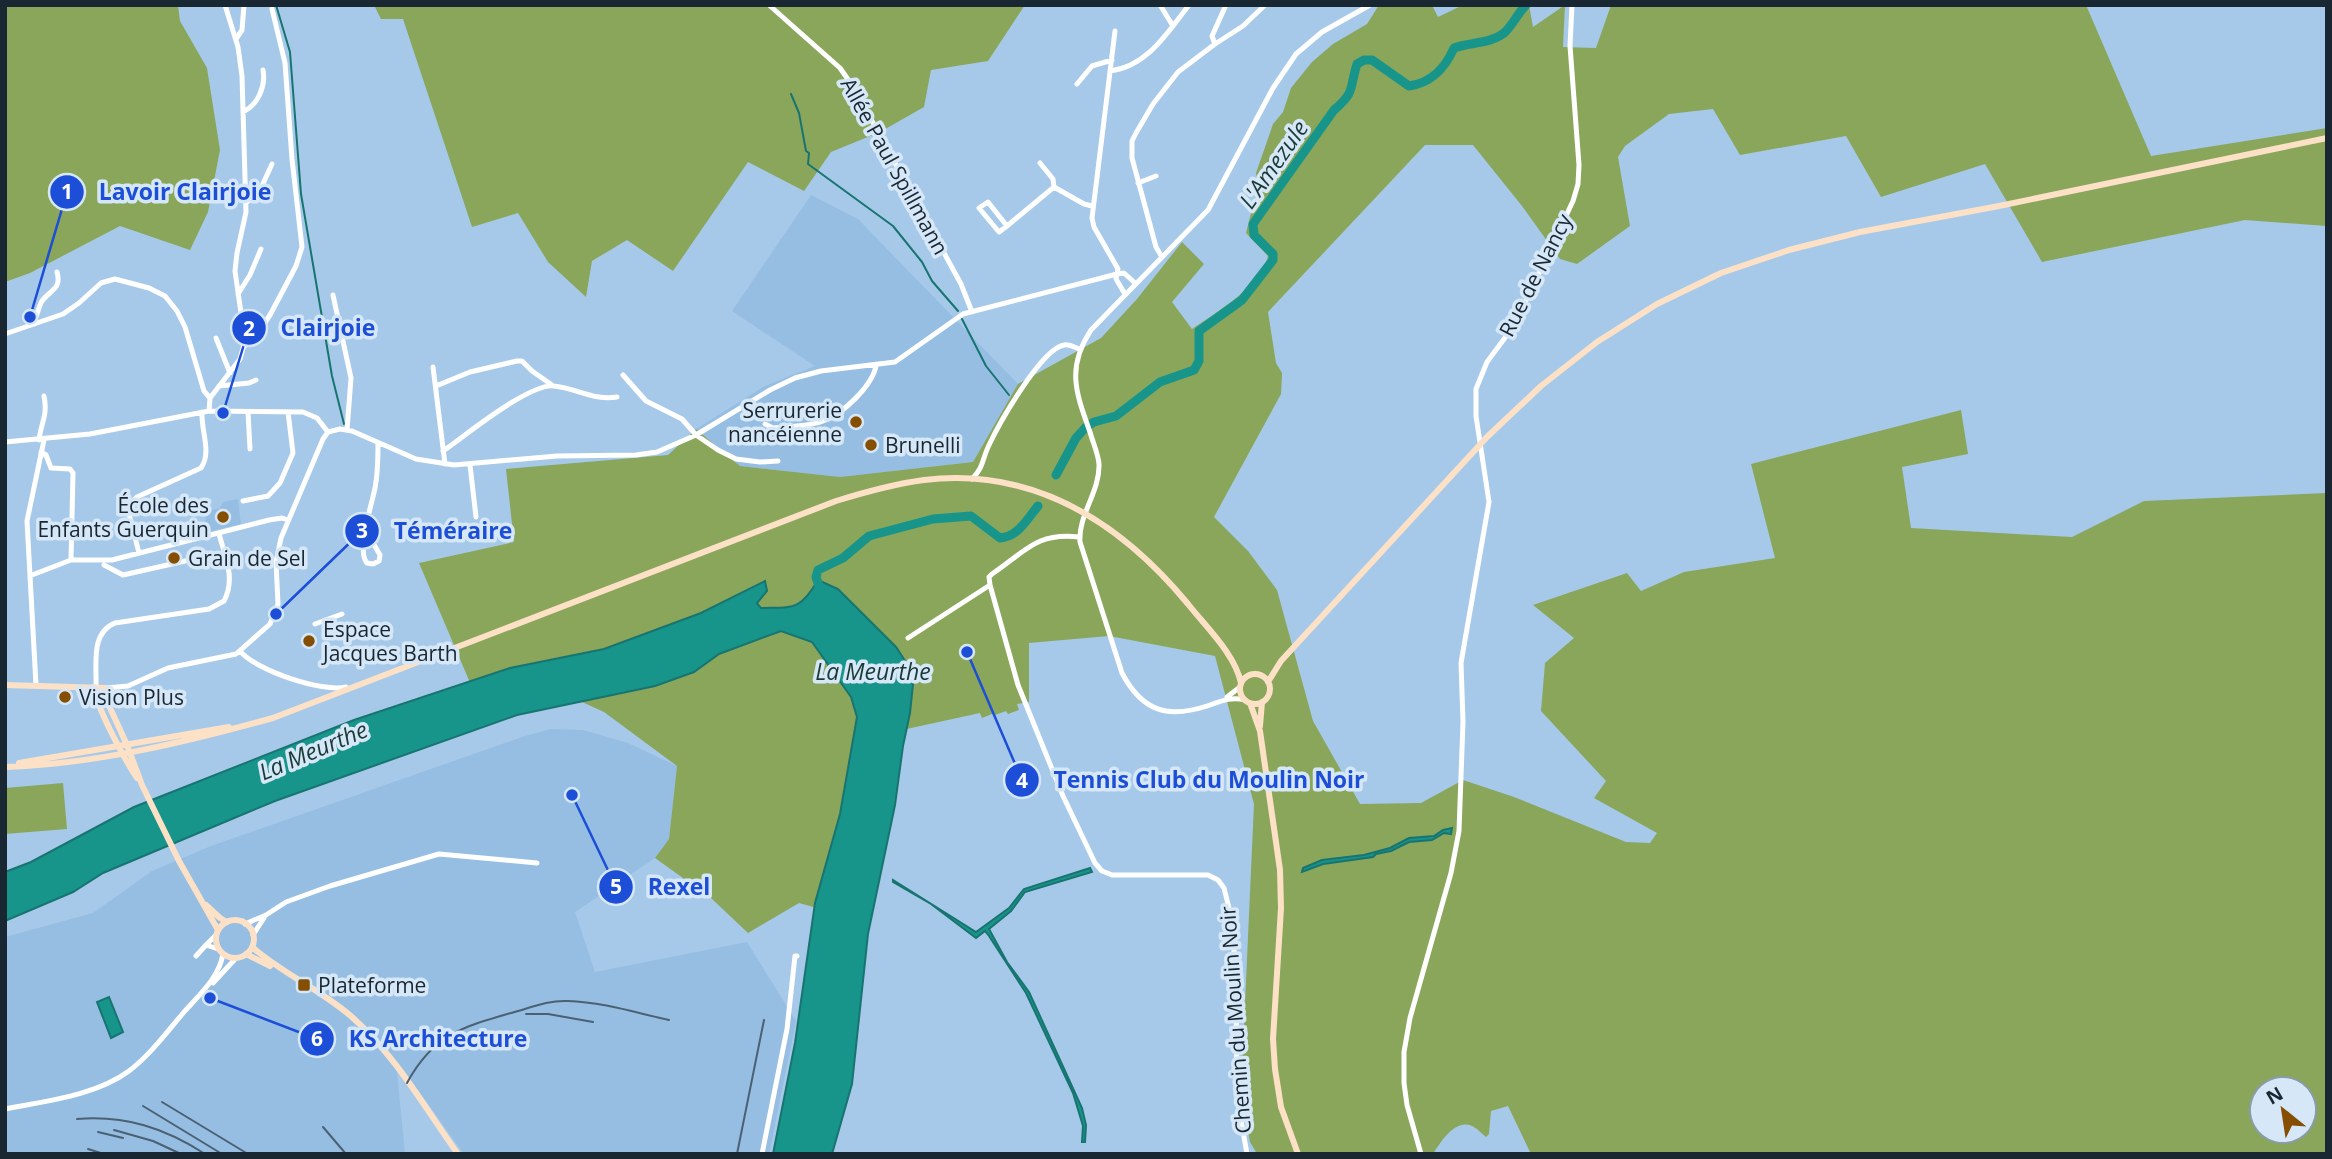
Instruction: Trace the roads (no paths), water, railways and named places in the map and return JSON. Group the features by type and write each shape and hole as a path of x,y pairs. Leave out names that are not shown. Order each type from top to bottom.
{"main road":[{"path":"1240,685 1255,674 1270,671 1281,662 1487,436 1541,386 1597,342 1657,304 1721,273 1789,250 1836,238 2327,138"},
{"path":"5,765 212,735 248,725 298,709 836,501 902,484 935,480 972,480 1023,488 1069,505 1124,538 1161,573 1231,660 1260,731"},
{"path":"1231,660 1268,682"},
{"path":"1281,662 1268,682 1269,692 1262,702 1260,731 1279,859 1281,908 1274,1059 1282,1107 1298,1154"},
{"path":"5,685 106,688 106,699 129,748 142,785"},
{"path":"95,687 97,702 120,750 142,785 217,933 220,952 236,958 246,954 252,947 253,935 245,923 228,922 220,918 200,899"},
{"path":"1247,701 1262,702"},
{"path":"217,933 228,922"},
{"path":"252,947 281,971"},
{"path":"246,954 330,999 370,1034 458,1154"}],"street":[{"path":"139,553 129,505 137,496 201,468 207,452 201,429 205,412 210,398 240,359 244,346 236,264 246,204 242,76 236,39 225,5"},
{"path":"236,39 242,30 244,5"},
{"name":"Allée Paul Spillmann","path":"769,5 840,68 854,88 961,284 972,312"},
{"path":"1160,5 1173,26"},
{"path":"1110,71 1147,56 1189,5"},
{"path":"1215,44 1212,36 1226,5"},
{"path":"1162,257 1156,247 1138,183 1132,159 1132,141 1169,83 1215,44 1239,29 1265,5"},
{"path":"1247,701 1236,697 1188,711 1166,711 1144,703 1122,673 1079,537 1099,465 1074,376 1079,349 1091,330 1208,210 1273,88 1296,54 1322,32 1370,5"},
{"name":"Rue de Nancy","path":"1421,1154 1405,1094 1405,1045 1410,1018 1454,862 1459,831 1463,722 1461,663 1489,492 1477,427 1475,398 1478,380 1522,309 1573,201 1579,165 1570,46 1572,5"},
{"path":"244,346 252,342 270,315 296,266 302,247 285,63 272,9"},
{"path":"1115,31 1091,206 1094,228 1118,269 1116,279 1125,294"},
{"path":"1077,84 1092,66 1111,60"},
{"path":"243,112 251,108 259,94 264,82 264,70"},
{"path":"1040,163 1054,179 1055,187"},
{"path":"246,204 261,188 272,164"},
{"path":"1138,183 1156,176"},
{"path":"1055,187 1091,206"},
{"path":"1007,226 988,202 979,208 999,232 1007,226 1055,187"},
{"path":"238,294 261,249"},
{"path":"33,324 42,301 59,283 57,272"},
{"path":"106,688 135,684 168,668 228,656 240,651 264,631 276,614 278,552 288,520 328,432 347,430 416,459 444,464 470,465 557,456 636,455 657,452 696,435 795,378 821,371 895,362 951,321 972,312 1117,274 1124,273 1135,283"},
{"path":"5,334 63,314 101,282 115,279 149,288 165,296 177,311 185,327 204,391 210,398"},
{"path":"333,295 351,378 347,430"},
{"path":"216,338 230,373"},
{"path":"972,480 982,469 989,445 1030,376 1045,358 1064,345 1079,349"},
{"path":"436,386 470,372 522,361 532,372 552,385 604,399 617,397"},
{"path":"765,424 773,428 823,422 850,404 874,375 876,366"},
{"path":"433,367 444,464"},
{"path":"623,375 646,401 682,419 696,435 718,450 736,459 778,461"},
{"path":"219,386 256,380"},
{"path":"443,451 522,396 552,385"},
{"path":"36,685 27,521 47,412 44,396"},
{"path":"243,501 268,496 280,483 293,453 288,411"},
{"path":"5,442 90,435 205,412 303,412 317,418 328,432"},
{"path":"248,412 250,449"},
{"path":"366,531 380,555 379,561 373,564 364,559 366,531 375,486 378,443"},
{"path":"41,452 46,455 51,468 70,469 73,474 71,560"},
{"path":"470,465 476,517"},
{"path":"32,575 71,560 112,559 269,520 288,520"},
{"path":"95,687 99,637 106,627 115,623 209,609 224,601 229,590 229,570 219,534"},
{"path":"908,638 990,585 989,577 992,574 1035,543 1055,535 1079,537"},
{"path":"104,565 123,576 185,561"},
{"name":"Chemin du Moulin Noir","path":"990,585 1027,706 1063,796 1098,868 1112,876 1208,875 1218,880 1224,888 1235,941 1237,1097 1247,1154"},
{"path":"315,624 342,614"},
{"path":"240,651 244,657 261,666 323,687 341,688 389,674"},
{"path":"1215,703 1235,693 1240,685"},
{"path":"245,923 266,915 286,902 330,886 439,853 537,863"},
{"path":"253,935 266,915"},
{"path":"196,956 217,933"},
{"path":"5,1110 87,1091 121,1076 148,1053 218,972 220,952 206,945"},
{"path":"762,1154 787,1029 797,956"},
{"path":"202,992 222,975 236,958"}],"water":[{"name":"La Meurthe","path":"818,580 838,589 896,647 911,670 913,684 895,805 868,934 852,1084 832,1154 773,1154 795,1043 815,903 840,814 857,717 851,697 812,642 781,631 719,654 694,672 655,686 517,715 275,801 103,873 73,892 5,921 5,872 31,862 134,807 354,720 510,668 604,649 701,613 765,581 767,591 757,603 761,608 795,605 806,597"},
{"path":"1452,828 1451,834 1444,833 1432,840 1409,842 1373,857 1323,864 1302,872 1303,868 1322,860 1364,855 1390,848 1409,838 1434,836"},
{"path":"1090,868 1092,872 1025,892 1011,911 989,929 1007,962 1029,992 1082,1108 1086,1125 1085,1142 1082,1142 1083,1126 1073,1093 1026,993 989,936 985,931 976,938 893,880 976,932 1009,908 1024,889"},
{"path":"109,997 123,1032 111,1038 97,1002"}],"waterway":[{"path":"276,5 290,52 301,194 332,376 344,424"},
{"name":"L'Amezule","path":"1056,475 1076,438 1086,427 1116,416 1160,382 1194,370 1199,361 1199,331 1242,300 1273,260 1273,254 1254,235 1253,224 1334,110 1349,94 1357,64 1372,60 1409,86 1424,82 1437,73 1454,48 1493,39 1504,33 1526,5"},
{"path":"791,94 799,113 806,151 809,153 808,164 893,226 922,262 932,281 958,311"},
{"path":"962,319 986,366 1009,395"},
{"name":"L'Amezule","path":"820,589 816,577 818,570 843,558 869,536 933,519 971,516 1000,538 1006,537 1017,531 1038,506"}],"railway":[{"path":"407,1083 427,1054 450,1035 478,1023 546,1003 594,1003 669,1020"},
{"path":"526,1014 548,1014 593,1022"},
{"path":"737,1154 764,1020"},
{"path":"162,1102 248,1154"},
{"path":"143,1106 222,1154"},
{"path":"77,1119 112,1119 144,1125 175,1137 205,1154"},
{"path":"323,1127 346,1154"},
{"path":"114,1130 153,1141 181,1154"},
{"path":"98,1132 123,1138"},
{"path":"88,1149 104,1154"}],"place":[{"name":"Lavoir Clairjoie","path":"30,317"},
{"name":"Clairjoie","path":"223,413"},
{"name":"Serrurerie nancéienne","path":"856,422"},
{"name":"Brunelli","path":"871,445"},
{"name":"École des Enfants Guerquin","path":"223,517"},
{"name":"Grain de Sel","path":"174,558"},
{"name":"Téméraire","path":"276,614"},
{"name":"Espace Jacques Barth","path":"309,641"},
{"name":"Tennis Club du Moulin Noir","path":"967,652"},
{"name":"Vision Plus","path":"65,697"},
{"name":"Rexel","path":"572,795"},
{"name":"Plateforme","path":"304,985"},
{"name":"KS Architecture","path":"210,998"}]}
